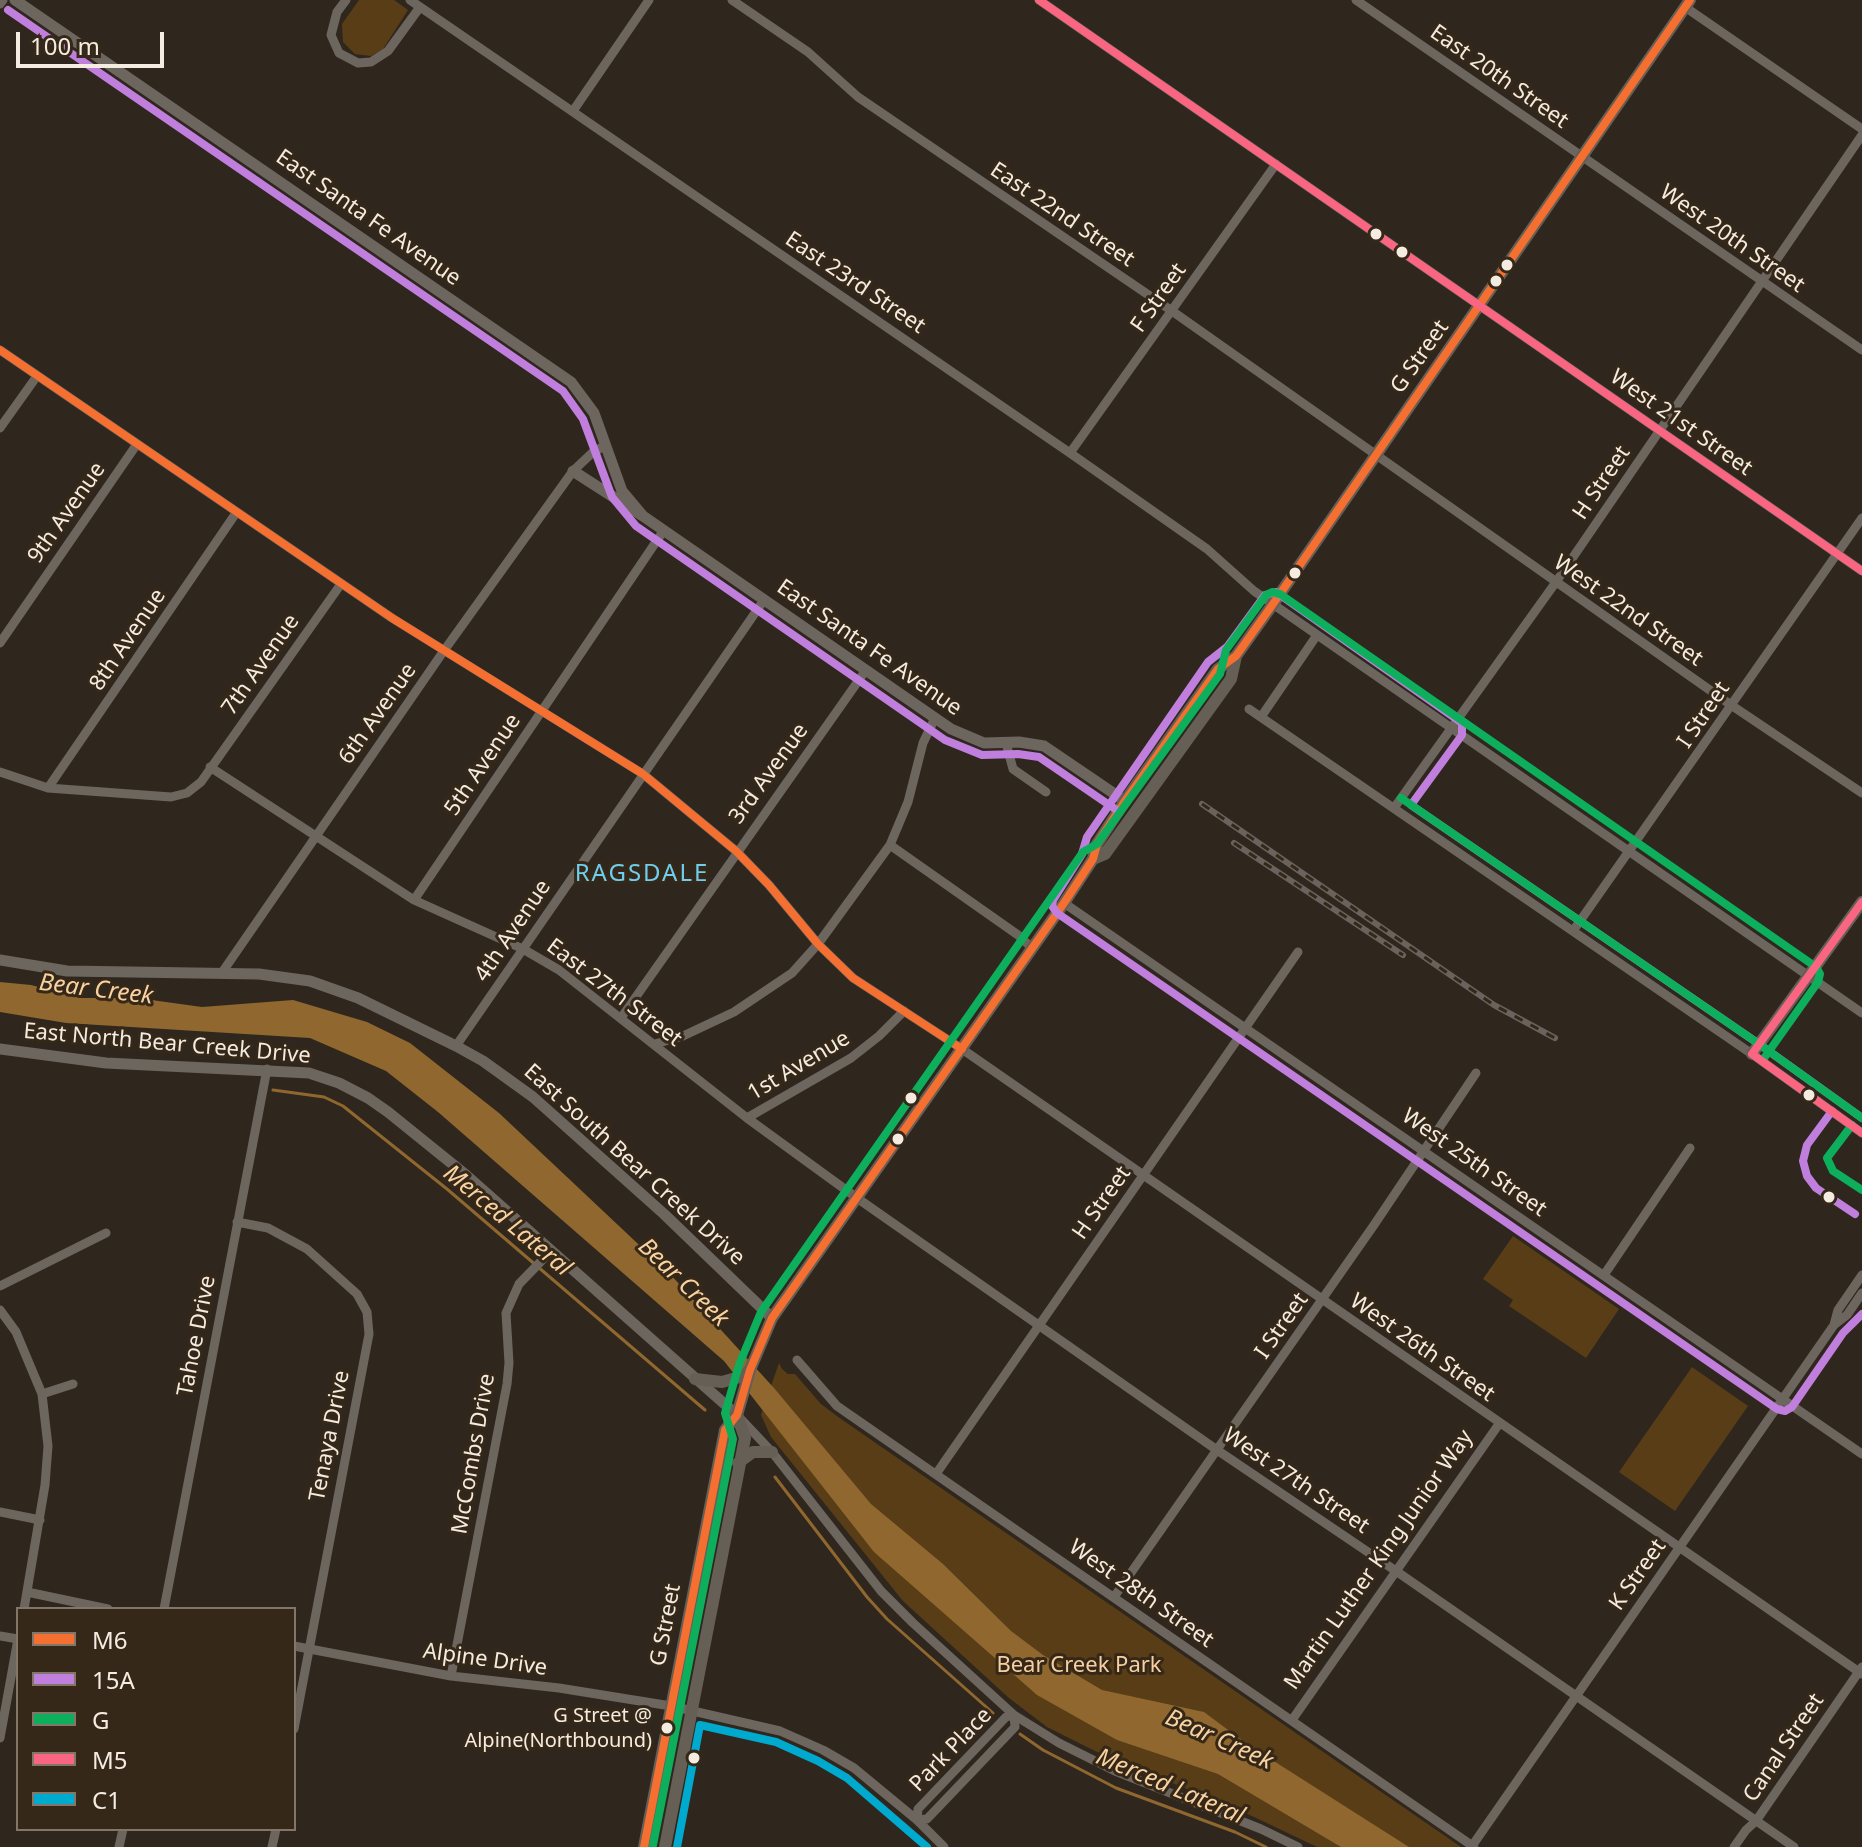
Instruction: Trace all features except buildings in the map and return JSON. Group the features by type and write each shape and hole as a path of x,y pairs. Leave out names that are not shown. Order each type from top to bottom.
{"main road":[{"name":"G Street","path":"644,1847 725,1430 737,1415 750,1370 772,1318 1064,903 1125,801 1218,669 1236,656 1273,604 1687,3"},
{"name":"G Street","path":"1093,859 1105,854 1231,679 1236,656"},
{"path":"1752,1054 1862,902"},
{"path":"695,1379 723,1381 743,1376 750,1370"},
{"name":"G Street","path":"665,1847 745,1438 737,1415"},
{"path":"738,1463 753,1452 772,1452"}],"street":[{"name":"East Santa Fe Avenue","path":"15,0 571,382 594,413 622,491 643,516"},
{"path":"346,0 337,12 331,35 339,53 358,63 371,62 388,51 420,7"},
{"name":"East 23rd Street","path":"410,0 1070,453 1207,549 1244,583 1273,604 1862,1013"},
{"path":"573,111 649,0"},
{"name":"East 22nd Street","path":"732,0 808,52 858,97 1172,311 1376,455"},
{"name":"West 21st Street","path":"1039,0 1862,571"},
{"name":"East 20th Street","path":"1356,0 1582,156"},
{"path":"1687,3 1862,132"},
{"name":"H Street","path":"1394,808 1556,582 1862,132"},
{"name":"West 20th Street","path":"1582,156 1862,350"},
{"name":"F Street","path":"1070,453 1276,164"},
{"name":"West 26th Street","path":"0,350 443,652 643,774 736,851 818,944 853,978 962,1049 1499,1424 1861,1671"},
{"path":"0,428 37,376"},
{"name":"9th Avenue","path":"0,643 137,444"},
{"name":"6th Avenue","path":"221,974 443,652 573,471 604,446"},
{"name":"West 22nd Street","path":"1376,455 1731,705 1862,793"},
{"name":"East Santa Fe Avenue","path":"573,471 969,739 990,744 1029,743 1049,749 1125,801"},
{"name":"8th Avenue","path":"48,788 236,513"},
{"name":"I Street","path":"1573,931 1862,518"},
{"name":"5th Avenue","path":"414,900 664,530"},
{"name":"7th Avenue","path":"0,772 48,788 171,797 187,793 201,782 341,584"},
{"name":"4th Avenue","path":"456,1046 764,600"},
{"path":"1261,717 1317,635"},
{"name":"3rd Avenue","path":"621,1018 866,670"},
{"path":"1249,709 1862,1133"},
{"path":"655,1044 683,1036 734,1012 792,973 818,944 890,845 908,802 923,743 935,718"},
{"path":"1006,743 1013,769 1033,786 1046,792"},
{"name":"East 27th Street","path":"210,767 414,900 523,949 559,970 747,1118 857,1198"},
{"path":"890,845 1032,948"},
{"name":"West 25th Street","path":"1064,903 1862,1454"},
{"name":"H Street","path":"936,1474 1298,952"},
{"name":"East South Bear Creek Drive","path":"0,960 67,971 259,974 329,987 401,1018 483,1061 533,1097 664,1214 772,1318"},
{"name":"1st Avenue","path":"747,1118 851,1058 904,1011"},
{"name":"East North Bear Creek Drive","path":"0,1049 106,1063 309,1073 368,1098 466,1175 547,1255 737,1415"},
{"name":"Tahoe Drive","path":"164,1607 267,1069"},
{"name":"I Street","path":"1114,1597 1476,1073"},
{"path":"1604,1275 1690,1148"},
{"name":"West 27th Street","path":"857,1198 1794,1847"},
{"name":"Tenaya Drive","path":"237,1222 268,1228 307,1249 357,1294 367,1312 369,1334 296,1718"},
{"path":"0,1286 106,1233"},
{"name":"McCombs Drive","path":"451,1676 507,1384 506,1313 519,1284 547,1255"},
{"name":"K Street","path":"1834,1325 1838,1310 1862,1275"},
{"name":"K Street","path":"1473,1846 1834,1325 1847,1315 1862,1293"},
{"path":"0,1310 16,1332 42,1394 48,1446 40,1520 24,1607"},
{"name":"West 28th Street","path":"797,1360 828,1399 1473,1846"},
{"path":"42,1394 73,1384"},
{"path":"737,1415 772,1452 881,1591 1014,1715 1059,1743 1115,1771 1261,1829 1298,1847"},
{"name":"Martin Luther King Junior Way","path":"1292,1720 1499,1424"},
{"path":"0,1512 40,1520"},
{"path":"27,1592 98,1607"},
{"name":"Alpine Drive","path":"296,1646 451,1676 559,1688 671,1706 780,1731 854,1768 917,1820 944,1847"},
{"path":"0,1738 16,1650"},
{"name":"Canal Street","path":"1734,1847 1756,1821 1861,1671"},
{"name":"Park Place","path":"1014,1715 1015,1727 927,1819 917,1820 918,1809 1006,1717 1014,1715"},
{"path":"992,1732 1002,1741"},
{"path":"972,1753 983,1761"}],"green space":[{"path":"359,0 394,0 408,10 383,49 371,56 355,54 343,42 342,24"},
{"path":"1513,1236 1619,1309 1586,1358 1509,1306 1513,1300 1483,1279"},
{"name":"Bear Creek Park","path":"779,1363 788,1374 795,1374 821,1404 841,1419 1461,1847 1317,1847 1252,1816 1095,1751 1047,1727 1009,1698 903,1601 771,1437 761,1415"},
{"path":"1692,1367 1748,1406 1675,1511 1619,1472"}],"water":[{"name":"Bear Creek","path":"0,982 31,985 81,998 137,998 202,1007 293,1000 367,1022 410,1043 499,1113 670,1274 774,1388 871,1504 943,1564 1011,1631 1043,1655 1102,1690 1204,1712 1247,1744 1409,1847 1341,1847 1218,1774 1117,1740 1037,1695 874,1552 724,1361 438,1112 386,1071 310,1038 66,1023 0,1012"}],"waterway":[{"name":"Merced Lateral","path":"273,1090 324,1097 343,1106 447,1189 705,1410"},
{"name":"Merced Lateral","path":"775,1477 887,1619 993,1713"},
{"name":"Merced Lateral","path":"1020,1734 1043,1750 1116,1788 1235,1832 1266,1847"}],"railway":[{"path":"1202,804 1494,1005 1555,1038"},
{"path":"1234,843 1403,955"}],"transit line":[{"name":"M5","path":"1039,0 1862,571"},
{"name":"M6","path":"644,1847 725,1430 737,1415 750,1370 772,1318 1064,903 1125,801 1218,669 1236,656 1273,604 1690,0"},
{"name":"15A","path":"8,10 563,391 583,419 612,497 636,526 945,740 982,755 1039,757 1118,811"},
{"name":"M6","path":"0,350 392,618 643,774 736,851 818,944 853,978 962,1049"},
{"name":"G","path":"653,1845 733,1439 725,1413 739,1365 761,1312 1083,852 1097,844 1220,674 1226,650 1266,595 1272,592 1280,594 1816,967 1820,974 1818,982 1762,1061"},
{"name":"15A","path":"1862,1118 1411,805 1462,735 1462,723 1276,592 1265,595 1227,647 1208,662 1087,837 1082,854 1053,900 1052,906 1057,913 1777,1409 1785,1411 1792,1407 1843,1333 1862,1314"},
{"name":"G","path":"1401,798 1862,1118"},
{"name":"M5","path":"1862,902 1752,1054 1862,1133"},
{"name":"15A","path":"1832,1111 1807,1145 1803,1161 1807,1176 1816,1188 1855,1214"},
{"name":"G","path":"1852,1125 1827,1158 1833,1171 1862,1190"},
{"name":"C1","path":"677,1847 700,1725 776,1742 818,1761 847,1778 927,1847"}],"place":[{"name":"G Street @ Alpine(Northbound)","path":"667,1728"}],"district":[{"name":"RAGSDALE","path":"642,874"}]}
